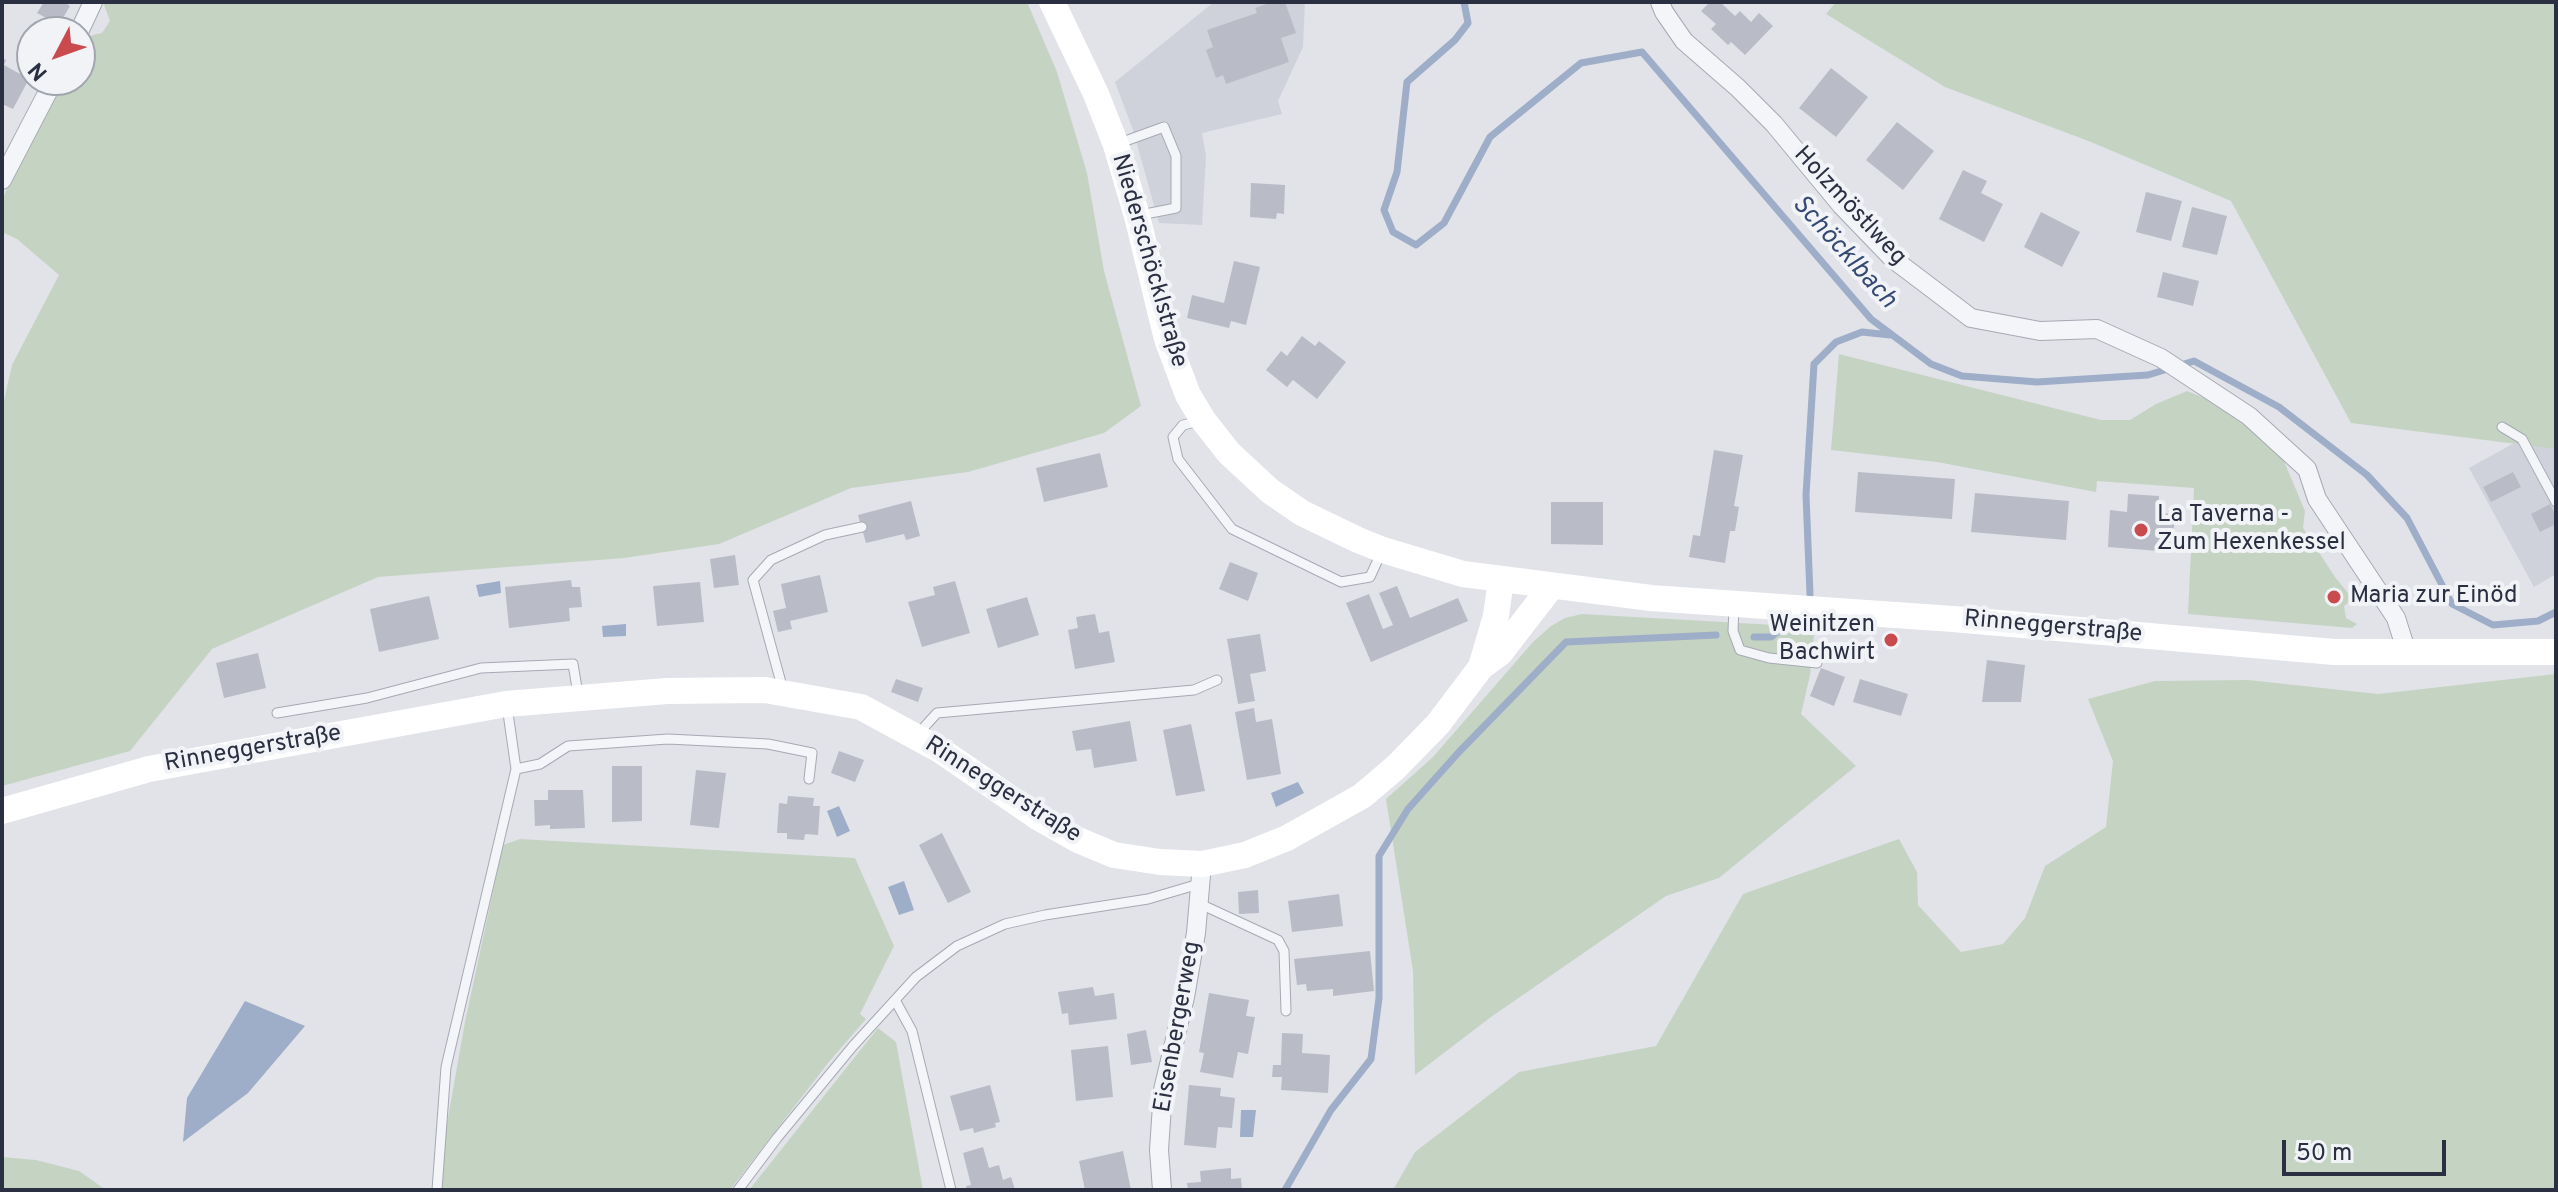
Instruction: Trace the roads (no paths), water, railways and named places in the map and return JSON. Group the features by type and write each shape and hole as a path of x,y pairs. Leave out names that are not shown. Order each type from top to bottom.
{"main road":[{"name":"Niederschöcklstraße","path":"1052,2 1096,94 1116,145 1167,339 1188,395 1203,420 1229,453 1270,491 1302,513 1383,550 1463,574 1501,580"},
{"name":"Rinneggerstraße","path":"1481,667 1496,616 1501,580 1734,604 2229,645 2334,652 2556,652"},
{"name":"Rinneggerstraße","path":"2,811 149,769 506,704 667,691 765,690 861,707 940,750 1039,818 1078,840 1114,855 1160,862 1200,884 1245,855 1287,838 1362,796 1438,724 1481,667 1500,653 1551,587"}],"street":[{"name":"Holzmöstlweg","path":"1660,2 1684,41 1774,124 1841,205 1893,259 1971,318 2040,331 2097,329 2161,358 2249,416 2307,469 2317,499 2396,618 2407,653"},
{"path":"2,180 46,96"},
{"name":"Eisenbergerweg","path":"1162,1190 1159,1150 1163,1090 1187,984 1200,884"}],"lane":[{"path":"1116,145 1164,127 1176,156 1176,208 1137,216"},
{"path":"1203,420 1183,425 1173,437 1178,459 1232,529 1341,582 1370,577 1383,550"},
{"path":"2502,427 2522,439 2556,502"},
{"path":"784,693 753,580 771,560 825,535 862,527"},
{"path":"1734,604 1733,631 1740,650 1769,658 1817,663"},
{"path":"277,713 367,698 481,668 573,664 578,698"},
{"path":"915,737 937,713 1194,690 1217,680"},
{"path":"437,1190 446,1067 516,769 506,704"},
{"path":"516,769 540,764 568,746 668,739 768,744 812,753 809,779"},
{"path":"1200,884 1278,940 1284,951 1286,1011"},
{"name":"Rinneggerstraße","path":"738,1190 843,1057 916,977 957,946 1005,924 1148,899 1200,884"},
{"path":"895,1000 912,1031 951,1190"}],"water":[{"path":"500,581 501,593 479,597 476,585"},
{"path":"626,624 626,636 603,637 602,626"},
{"path":"1298,782 1304,793 1276,807 1271,793"},
{"path":"839,806 850,831 837,837 827,811"},
{"path":"904,881 914,910 899,915 888,887"},
{"path":"245,1001 305,1026 248,1093 183,1142 187,1098"},
{"path":"1241,1110 1256,1110 1253,1137 1240,1137"}],"waterway":[{"name":"Schöcklbach","path":"1464,2 1468,23 1455,40 1407,82 1397,172 1384,210 1393,232 1416,245 1444,223 1490,137 1581,63 1642,52 1871,319 1931,364 1962,376 2037,382 2148,375 2194,361 2279,407 2367,475 2407,518 2452,604 2493,625 2538,621 2556,612"},
{"path":"1810,594 1806,495 1814,364 1836,342 1862,332 1890,335"},
{"path":"1754,637 1771,637 1777,632"},
{"path":"1285,1190 1331,1110 1371,1059 1379,998 1379,856 1408,809 1566,642 1716,635"}],"place":[{"name":"La Taverna - Zum Hexenkessel","path":"2141,530"},
{"name":"Maria zur Einöd","path":"2334,597"},
{"name":"Weinitzen Bachwirt","path":"1891,640"}]}
